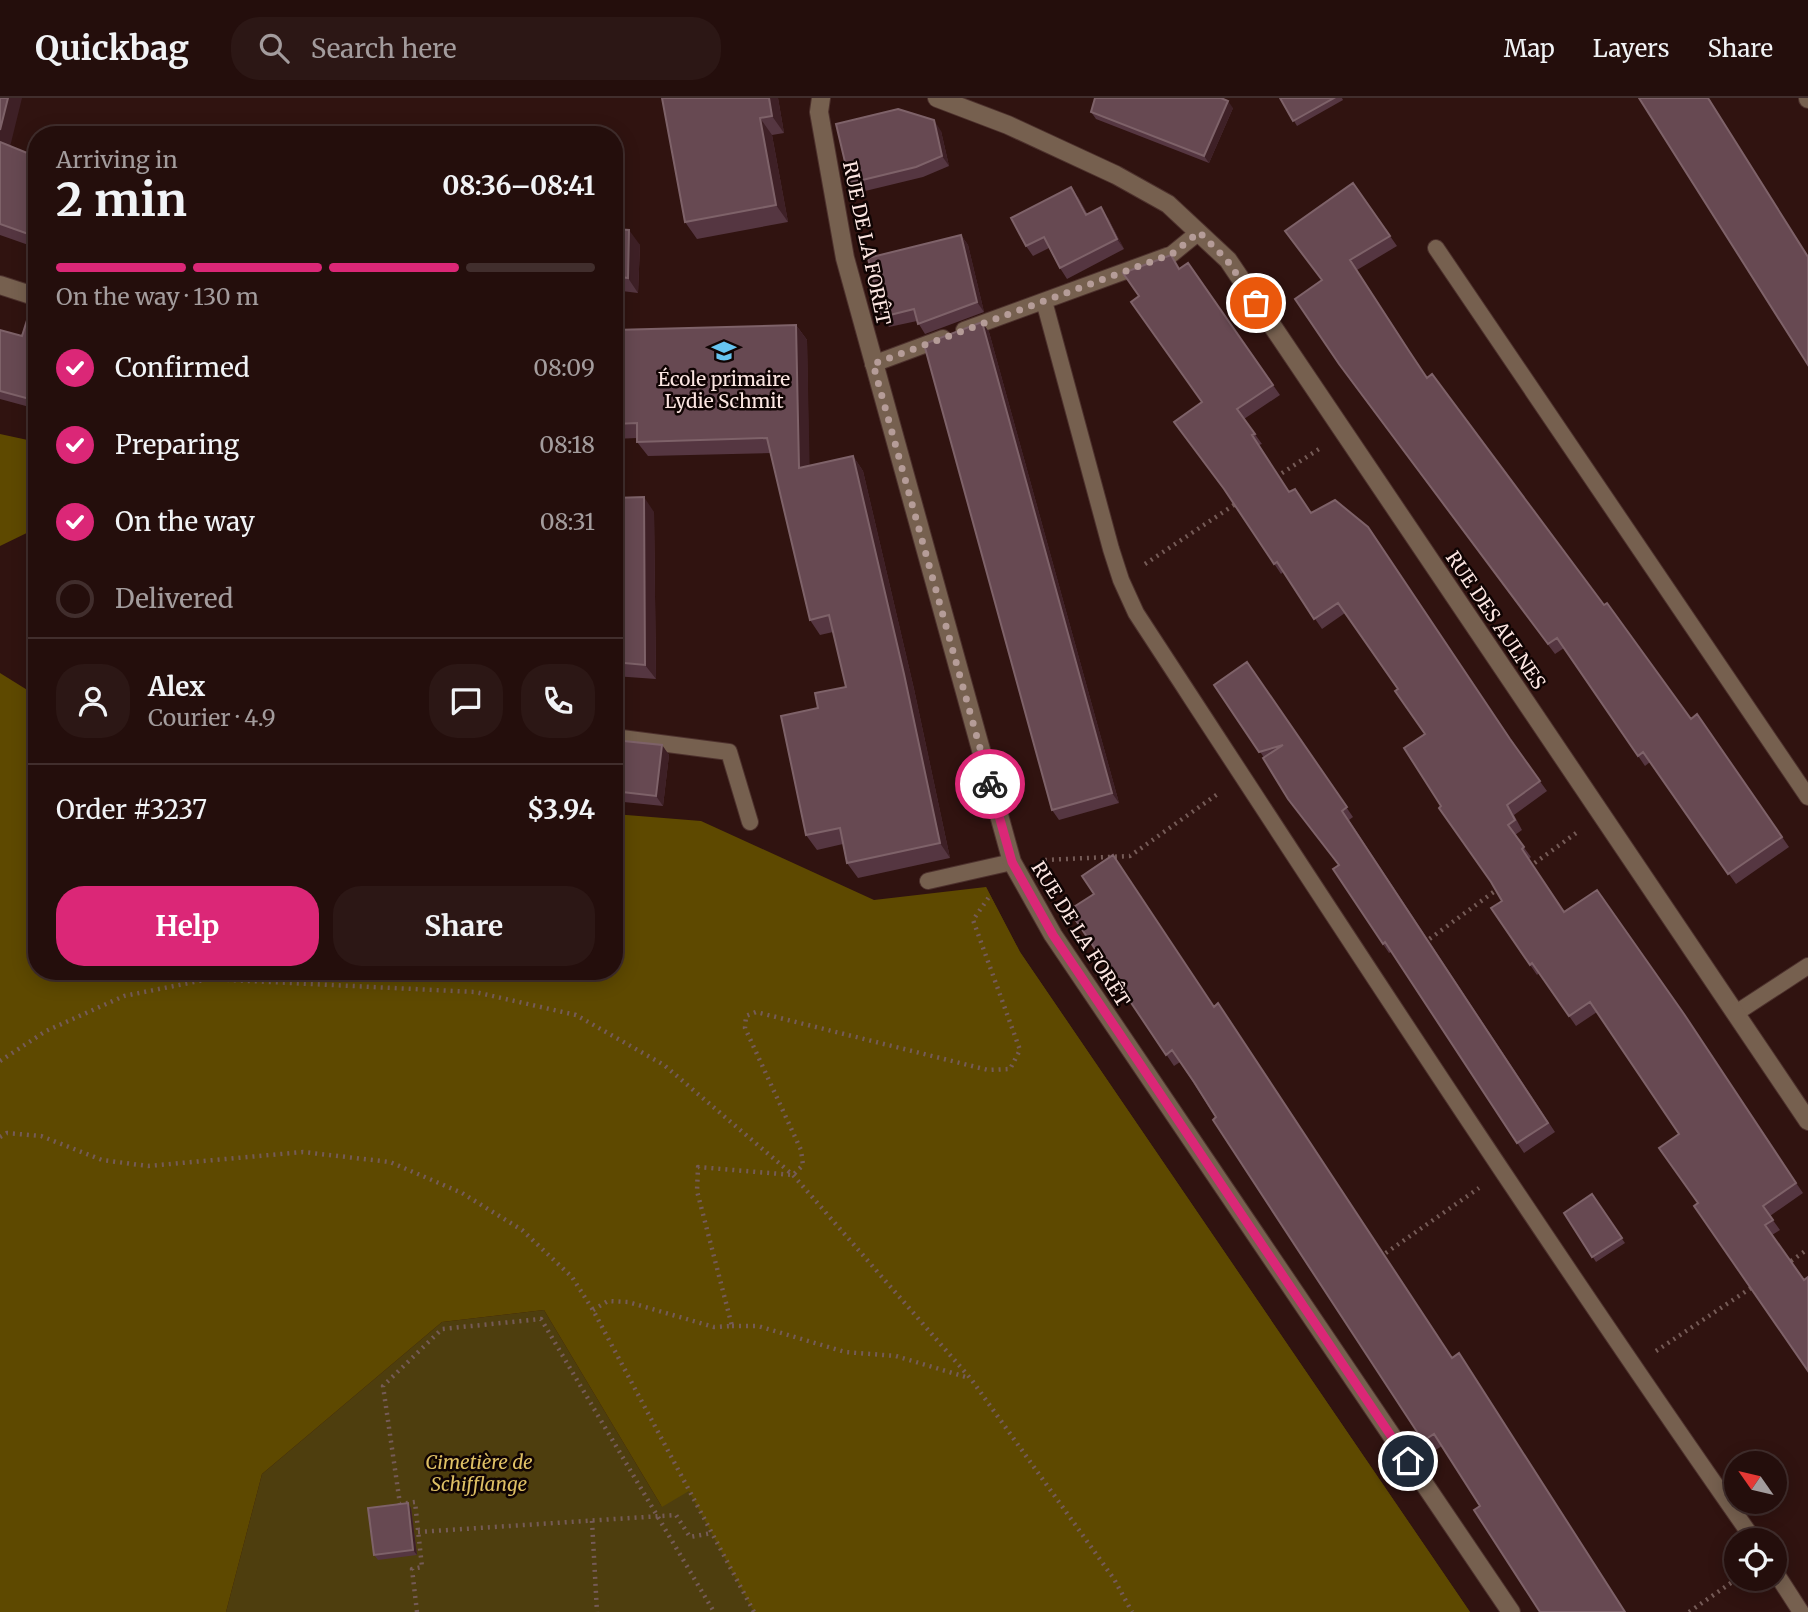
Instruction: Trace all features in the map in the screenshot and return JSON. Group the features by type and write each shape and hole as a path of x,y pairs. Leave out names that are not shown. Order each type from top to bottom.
{"street":[{"name":"RUE DE LA FORÊT","path":"821,98 819,112 845,258 1012,862 1060,946 1511,1612"},
{"name":"RUE DES AULNES","path":"937,98 1008,125 1116,175 1168,204 1227,260 1808,1121"},
{"path":"0,285 28,294"}],"lane":[{"path":"873,364 1172,254 1199,232"},
{"path":"1436,248 1808,797"},
{"path":"1044,301 1121,580 1136,613 1502,1172 1632,1367 1746,1528"},
{"path":"623,738 729,752 750,822"},
{"path":"928,881 1012,862"},
{"path":"1736,1013 1808,966"},
{"path":"1787,1590 1801,1612"}],"path":[{"path":"1266,484 1344,432"},
{"path":"1121,580 1244,499"},
{"path":"732,1326 697,1191 698,1167 793,1175 803,1166 801,1150 745,1028 746,1016 756,1012 988,1070 1010,1069 1020,1050 973,920 1012,862 1130,856 1243,777"},
{"path":"1525,869 1602,814"},
{"path":"1418,947 1504,885"},
{"path":"0,1061 46,1031 124,996 204,980"},
{"path":"229,980 475,992 576,1015 664,1065 793,1175 971,1379 1114,1579 1132,1612"},
{"path":"0,1138 6,1133 41,1136 102,1160 148,1166 303,1152 390,1162 462,1194 522,1230 572,1277 593,1310 754,1612"},
{"path":"1371,1264 1502,1172"},
{"path":"1791,1261 1808,1250"},
{"path":"1632,1367 1763,1280"},
{"path":"593,1310 607,1301 628,1302 714,1327 758,1326 845,1352 896,1356 971,1379"},
{"path":"417,1612 412,1569 422,1567 415,1502 400,1504 383,1386 442,1329 541,1319 714,1612"},
{"path":"418,1531 676,1515 690,1537 712,1532"},
{"path":"592,1521 597,1612"},
{"path":"1689,1612 1724,1588"}],"green space":[{"name":"Cimetière de Schifflange","path":"986,887 1020,952 1470,1612 226,1612 262,1474 442,1322 544,1310 662,1507 572,1277"}],"shaded area":[{"path":"0,434 28,440 28,532 0,546"},
{"path":"0,673 28,690 28,980 623,980 623,815 701,821 874,900 986,887 1020,952 1470,1612 754,1612 689,1491 662,1507 544,1310 442,1322 262,1474 226,1612 0,1612"}],"building":[{"path":"0,98 8,98 0,130"},
{"path":"662,98 769,98 772,116 760,118 776,205 685,222"},
{"path":"1095,98 1221,98 1228,101 1204,156 1091,112"},
{"path":"1280,98 1334,98 1293,121"},
{"path":"1639,98 1708,98 1808,257 1808,365"},
{"path":"898,109 934,120 942,156 916,167 850,183 836,124"},
{"path":"0,142 28,153 28,234 0,224"},
{"path":"1353,183 1390,236 1350,260 1409,351 1427,378 1432,374 1604,605 1607,603 1691,719 1697,714 1782,837 1728,874 1643,752 1638,756 1557,638 1548,644 1339,364 1295,299 1322,280 1285,231"},
{"path":"1071,187 1086,215 1101,207 1117,239 1060,268 1044,237 1026,246 1011,218"},
{"path":"623,230 629,230 628,278 623,277"},
{"path":"961,235 977,302 918,324 914,309 882,317 868,258"},
{"path":"1171,255 1179,269 1188,263 1273,385 1237,409 1289,492 1295,489 1311,513 1335,500 1368,527 1540,781 1507,805 1515,820 1508,825 1564,912 1597,890 1684,1014 1796,1183 1763,1206 1773,1220 1765,1225 1804,1280 1808,1277 1808,1371 1694,1206 1698,1203 1659,1148 1679,1134 1590,1002 1569,1016 1491,908 1502,901 1439,808 1441,806 1404,748 1425,734 1395,691 1398,689 1338,603 1314,619 1277,562 1274,564 1224,489 1174,422 1202,402 1131,302 1139,296 1123,273"},
{"path":"28,317 28,399 0,391 0,330 22,336"},
{"path":"982,322 1112,793 1052,810 924,344"},
{"path":"796,325 799,468 853,456 940,843 847,863 840,828 806,835 781,716 818,708 815,693 846,687 829,615 810,620 767,438 637,442 637,423 623,424 623,330"},
{"path":"644,497 645,665 623,663 623,498"},
{"path":"1247,662 1347,807 1342,811 1548,1123 1517,1143 1385,942 1383,944 1333,869 1339,865 1288,799 1263,758 1283,745 1259,752 1214,685"},
{"path":"623,741 662,745 656,796 623,792"},
{"path":"1113,855 1214,1007 1218,1003 1452,1358 1459,1353 1625,1612 1540,1612 1474,1510 1480,1506 1434,1434 1423,1441 1213,1120 1216,1117 1194,1082 1172,1050 1166,1055 1069,910 1094,894 1082,876"},
{"path":"1592,1194 1622,1238 1592,1257 1564,1213"},
{"path":"408,1503 413,1550 374,1555 368,1508"}],"way so far":[{"path":"990,784 873,364 1172,254 1199,232 1227,260 1256,303"}],"place":[{"name":"École primaire Lydie Schmit","path":"724,351"}],"route":[{"path":"990,784 1012,862 1053,935 1408,1461"}]}
